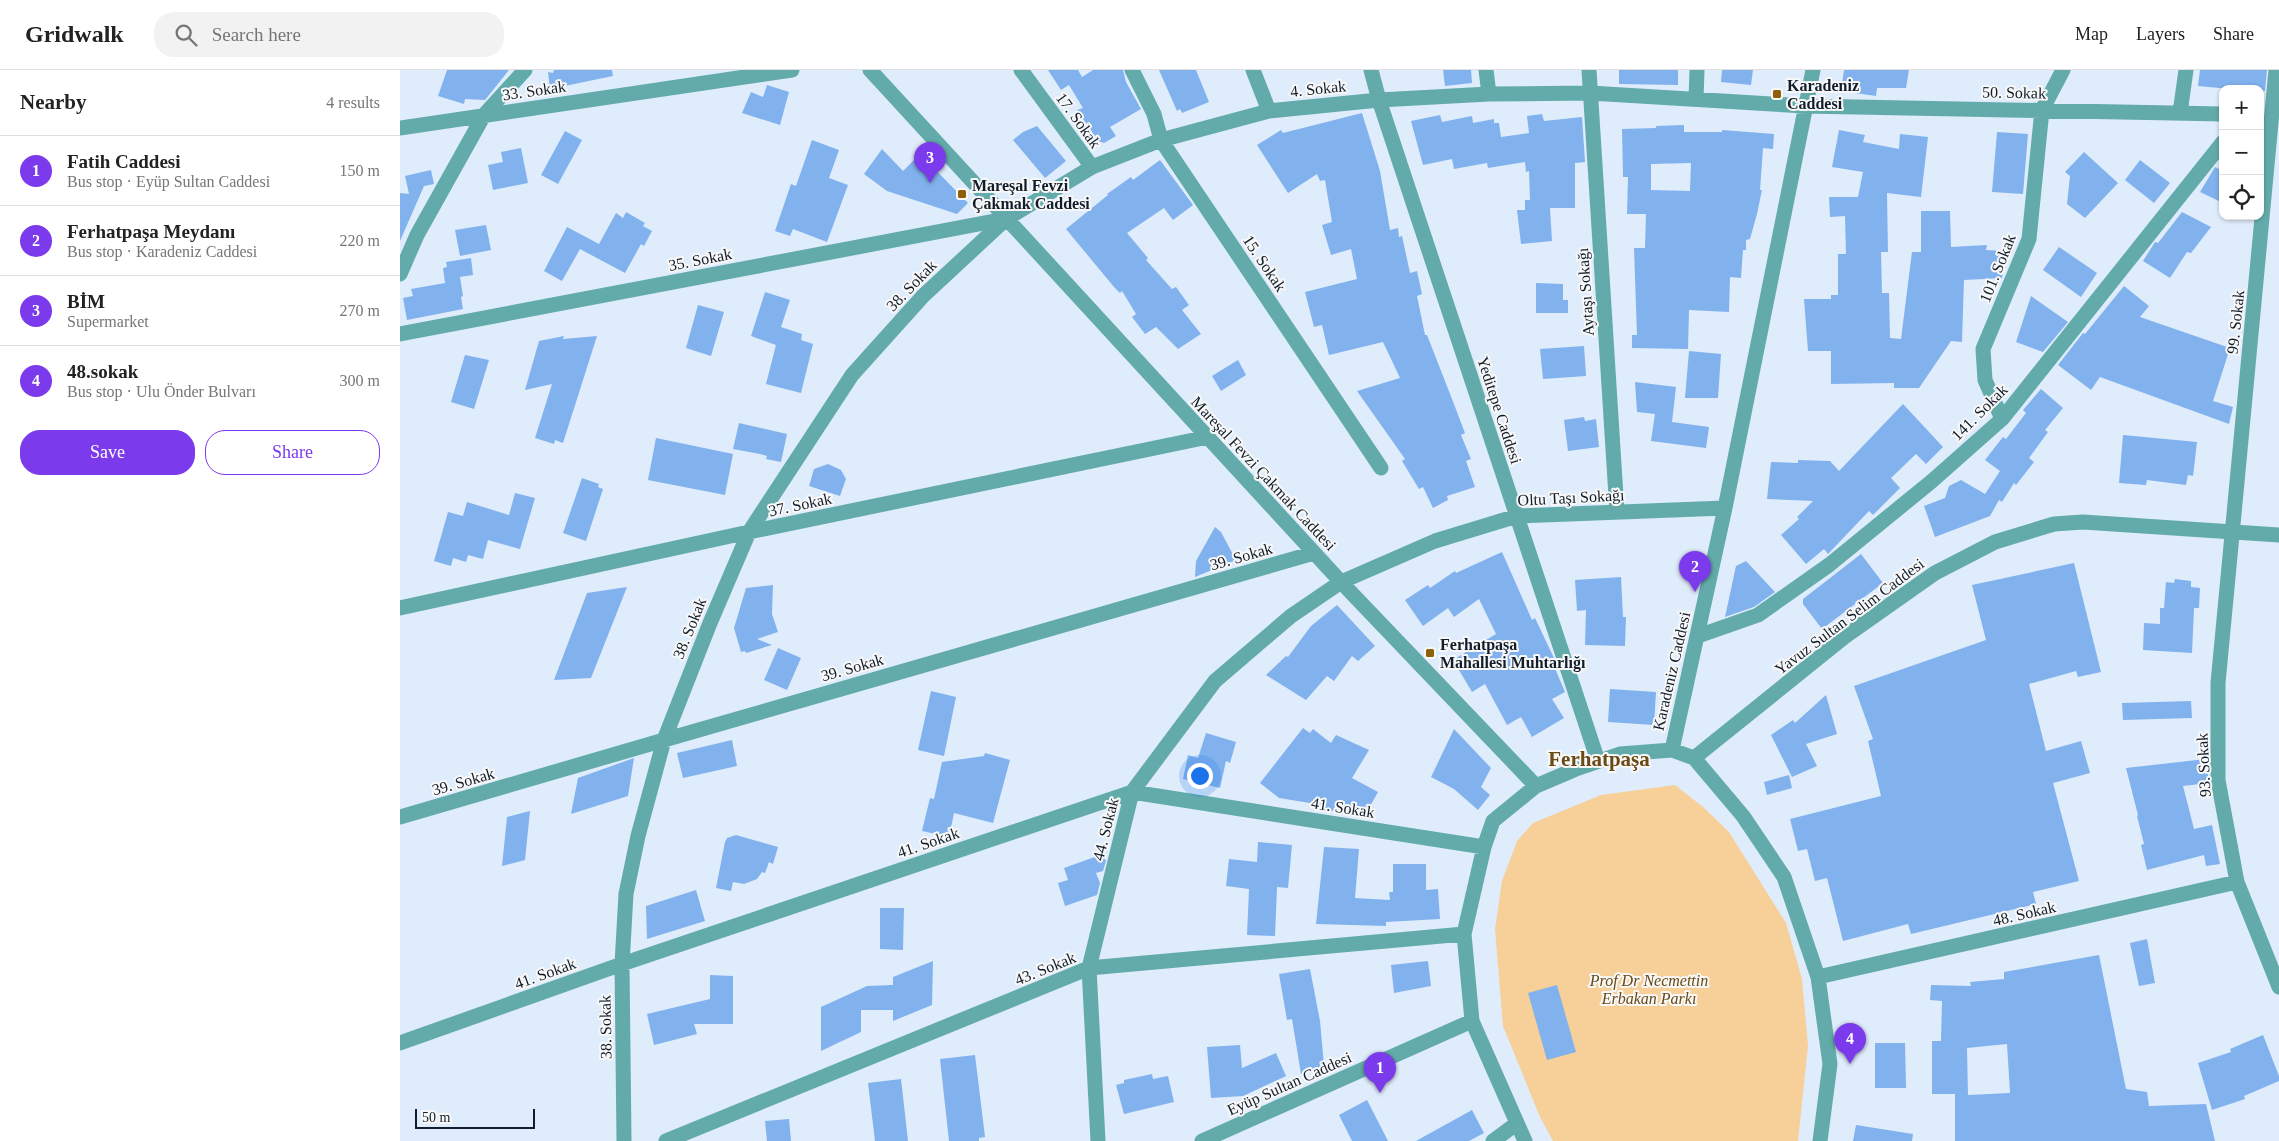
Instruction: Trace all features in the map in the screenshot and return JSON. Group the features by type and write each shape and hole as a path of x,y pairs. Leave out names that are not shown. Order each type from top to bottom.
{"street":[{"path":"400,274 417,235 484,115 525,70"},
{"name":"33. Sokak","path":"400,128 792,70"},
{"name":"Mareşal Fevzi Çakmak Caddesi","path":"870,70 1314,553 1536,786"},
{"name":"17. Sokak","path":"1021,70 1092,167"},
{"name":"15. Sokak","path":"1132,70 1154,114 1162,140 1381,468"},
{"path":"1253,70 1269,111"},
{"name":"Yeditepe Caddesi","path":"1371,70 1379,100 1598,761"},
{"path":"1486,70 1489,94"},
{"name":"Aytaşı Sokağı","path":"1590,70 1617,512"},
{"path":"1696,99 1697,70"},
{"name":"Karadeniz Caddesi","path":"1672,750 1725,508 1813,70"},
{"name":"101. Sokak","path":"2002,418 1985,380 1983,349 2029,239 2042,110 2063,70"},
{"path":"2180,113 2186,70"},
{"path":"2270,116 2276,70"},
{"name":"4. Sokak","path":"1006,219 1092,167 1162,140 1269,111 1379,100 1489,94 1590,93 1805,106"},
{"name":"50. Sokak","path":"1805,106 2219,114"},
{"name":"99. Sokak","path":"2232,531 2270,116"},
{"name":"141. Sokak","path":"1698,636 1758,615 1829,565 1932,481 2002,418 2219,147"},
{"name":"35. Sokak","path":"400,334 1006,219"},
{"name":"38. Sokak","path":"624,1141 622,964 626,894 638,836 664,740 749,532 852,375 923,296 1006,219"},
{"name":"37. Sokak","path":"400,608 749,532 1208,438"},
{"name":"Oltu Taşı Sokağı","path":"1341,582 1435,541 1517,516 1725,508"},
{"name":"Yavuz Sultan Selim Caddesi","path":"1694,758 1847,635 1935,573 1994,542 2054,524 2083,522 2279,535"},
{"name":"93. Sokak","path":"2232,531 2218,683 2218,780 2237,882 2279,987"},
{"name":"39. Sokak","path":"400,818 1314,553"},
{"name":"44. Sokak","path":"1098,1141 1089,968 1132,792 1216,681 1290,616 1341,582"},
{"path":"1524,1141 1472,1021 1464,934 1484,847 1493,822 1536,786 1598,761 1620,754 1672,750 1694,758 1743,816 1784,877 1818,977 1830,1064 1820,1141"},
{"name":"41. Sokak","path":"400,1042 622,964 1132,792 1484,847"},
{"name":"48. Sokak","path":"1818,977 2237,882"},
{"name":"43. Sokak","path":"666,1141 1089,968 1464,934"},
{"name":"Eyüp Sultan Caddesi","path":"1202,1141 1472,1021"},
{"path":"1493,1141 1516,1124"}],"green space":[{"name":"Prof Dr Necmettin Erbakan Parkı","path":"1675,785 1703,807 1729,832 1786,923 1802,979 1808,1046 1798,1141 1553,1141 1540,1117 1503,1026 1495,929 1502,881 1517,841 1533,823 1601,795"}],"building":[{"path":"447,70 509,70 485,100 465,99 464,104 438,96"},
{"path":"554,70 612,70 613,76 550,89 548,72 553,73"},
{"path":"1048,70 1078,70 1082,77 1093,70 1123,70 1126,82 1141,109 1110,127 1116,136 1104,143 1098,141 1077,110 1083,108 1069,85 1061,90"},
{"path":"1159,70 1196,70 1209,102 1182,113 1180,109 1177,111"},
{"path":"1443,70 1471,70 1472,83 1445,86"},
{"path":"1619,70 1678,70 1678,85 1619,84"},
{"path":"1722,70 1753,70 1751,85 1721,82"},
{"path":"1844,70 1909,70 1906,88 1877,88 1876,96 1841,91"},
{"path":"2200,70 2267,70 2265,91 2264,85 2219,85 2219,88 2198,86"},
{"path":"767,85 789,92 780,125 742,113 751,92 763,97"},
{"path":"1362,113 1380,171 1390,230 1398,228 1399,237 1402,236 1410,273 1417,271 1422,294 1417,296 1425,335 1427,335 1465,433 1461,435 1471,459 1466,461 1475,487 1447,496 1448,500 1433,508 1423,487 1419,489 1402,461 1405,459 1357,391 1400,378 1383,342 1329,355 1322,325 1314,327 1305,292 1357,279 1351,249 1331,255 1322,225 1332,222 1325,180 1320,181 1317,174 1288,193 1257,145 1281,130 1283,133"},
{"path":"1542,114 1544,121 1582,117 1585,162 1575,163 1575,208 1550,208 1552,241 1521,244 1517,210 1525,210 1525,200 1530,200 1529,171 1526,172 1525,162 1488,168 1487,163 1454,169 1452,159 1423,165 1411,121 1440,115 1442,122 1472,116 1473,123 1494,119 1494,123 1499,123 1501,137 1529,133 1527,116"},
{"path":"1684,125 1684,132 1722,132 1722,130 1774,134 1773,149 1763,148 1760,190 1762,190 1750,239 1746,240 1746,250 1743,250 1741,278 1730,277 1729,312 1689,310 1688,349 1632,348 1632,335 1637,335 1634,248 1645,248 1646,214 1627,214 1628,177 1623,177 1622,129 1656,128 1656,126","holes":["1691,163 1690,191 1651,190 1651,164"]},
{"path":"1037,126 1066,161 1045,178 1013,140 1023,132"},
{"path":"1839,130 1865,135 1863,142 1899,149 1900,134 1928,137 1921,197 1887,193 1888,252 1881,252 1882,293 1889,293 1890,338 1901,339 1912,252 1921,252 1921,211 1950,211 1951,247 1987,245 1986,250 2006,251 2002,278 1964,280 1962,342 1951,341 1919,388 1894,388 1894,383 1831,384 1831,351 1808,351 1804,299 1831,299 1831,295 1838,295 1838,254 1846,254 1845,216 1830,217 1829,197 1858,197 1863,172 1832,167"},
{"path":"565,131 582,140 558,184 541,175"},
{"path":"1997,132 2028,134 2023,194 1992,192"},
{"path":"812,140 839,150 829,178 848,185 827,242 793,229 790,236 775,231 791,184 796,186"},
{"path":"521,148 528,183 493,190 488,165 503,162 501,152"},
{"path":"882,149 903,171 920,154 968,203 957,214 887,191 864,174"},
{"path":"2084,152 2118,183 2085,218 2067,204 2070,176 2065,172"},
{"path":"1160,160 1193,205 1173,220 1164,208 1127,233 1148,258 1146,260 1172,289 1176,287 1189,305 1182,310 1201,334 1178,349 1156,327 1145,334 1132,317 1136,314 1122,291 1120,293 1114,287 1066,229 1107,194 1131,177 1133,180"},
{"path":"2140,160 2170,183 2154,203 2125,180"},
{"path":"2215,167 2219,169 2219,201 2200,192"},
{"path":"431,170 434,184 424,186 400,241 400,193 409,194 405,176"},
{"path":"626,212 645,223 643,226 652,231 644,246 641,244 625,273 580,249 562,281 544,271 567,227 599,244 616,213 623,218"},
{"path":"2182,212 2211,227 2191,253 2187,252 2170,278 2143,261 2155,242 2158,243"},
{"path":"486,225 491,250 460,256 455,230"},
{"path":"2059,247 2097,273 2081,297 2043,270"},
{"path":"471,258 473,275 460,277 463,309 407,320 403,298 413,296 411,289 445,283 443,268 447,267 446,262"},
{"path":"1536,283 1563,284 1563,300 1568,300 1568,313 1536,313"},
{"path":"2124,286 2149,306 2140,317 2230,348 2213,401 2233,407 2229,424 2100,377 2091,390 2058,365"},
{"path":"765,292 790,300 781,327 802,334 801,340 813,344 801,393 766,384 776,345 751,336"},
{"path":"2031,296 2068,322 2043,352 2016,342"},
{"path":"698,305 724,312 711,356 686,348"},
{"path":"564,336 563,339 597,336 563,443 555,440 554,444 535,438 552,384 525,390 539,341"},
{"path":"1584,346 1586,376 1543,379 1540,349"},
{"path":"1689,351 1721,354 1718,398 1685,398"},
{"path":"465,355 489,360 474,409 451,402"},
{"path":"1238,360 1246,375 1221,391 1212,376"},
{"path":"1635,382 1676,387 1672,422 1709,427 1706,448 1651,441 1655,414 1637,412"},
{"path":"2041,389 2063,408 2045,430 2048,432 2029,458 2034,462 2016,485 2014,483 2002,502 1999,500 1990,516 1935,537 1924,506 1945,498 1949,486 1961,480 1985,494 2000,471 1985,460 2003,437 2006,439 2026,413 2023,410"},
{"path":"1903,404 1943,447 1926,464 1916,454 1891,478 1900,488 1873,515 1869,511 1828,554 1824,549 1806,564 1781,535 1799,519 1797,517 1813,501 1767,499 1771,462 1798,463 1798,460 1830,461 1839,471"},
{"path":"1584,417 1585,421 1596,419 1599,447 1568,451 1564,420"},
{"path":"739,423 787,434 781,462 766,459 767,456 760,454 733,449"},
{"path":"2123,435 2197,442 2193,476 2188,475 2186,485 2147,480 2146,485 2119,483"},
{"path":"656,438 733,454 725,495 648,480"},
{"path":"828,464 841,470 846,479 840,496 809,486 814,469"},
{"path":"582,478 599,484 598,487 603,489 586,541 563,533"},
{"path":"515,493 535,498 520,549 488,540 483,559 468,555 466,562 453,558 451,566 434,561 448,512 463,516 467,502 509,515"},
{"path":"1215,527 1221,532 1236,560 1195,577 1196,561"},
{"path":"1502,552 1532,620 1535,618 1554,658 1551,659 1565,692 1552,699 1564,718 1532,737 1521,717 1507,725 1485,684 1472,692 1453,660 1496,634 1479,599 1454,617 1448,608 1423,626 1405,600 1428,585 1430,588 1455,571 1456,573"},
{"path":"1861,554 1883,583 1822,629 1803,604 1803,599"},
{"path":"1746,561 1775,592 1754,607 1725,617 1736,566"},
{"path":"2074,563 2101,672 2078,677 2076,671 2029,684 2046,751 2081,741 2090,773 2053,783 2079,881 2033,892 2036,904 1911,934 1908,924 1843,941 1827,878 1815,881 1807,849 1798,851 1790,819 1881,796 1868,741 1873,739 1854,686 1986,640 1972,585"},
{"path":"1621,577 1623,617 1626,617 1625,646 1585,645 1586,610 1577,611 1575,580"},
{"path":"2175,579 2191,581 2191,587 2200,588 2199,608 2194,608 2192,653 2143,650 2144,623 2160,624 2160,608 2164,608 2166,582 2174,583"},
{"path":"773,585 772,614 778,632 757,639 772,645 746,653 745,651 741,652 734,628 746,588"},
{"path":"627,587 591,678 554,680 587,593"},
{"path":"1337,605 1375,646 1358,661 1352,656 1334,681 1327,676 1306,700 1266,675 1286,656 1288,657 1311,626"},
{"path":"778,648 801,658 787,690 764,680"},
{"path":"1610,689 1656,692 1654,725 1608,722"},
{"path":"931,691 956,697 944,756 918,750"},
{"path":"1826,695 1837,734 1806,744 1817,766 1792,777 1771,735 1793,720 1795,723"},
{"path":"2191,701 2192,718 2123,720 2122,703"},
{"path":"1303,728 1310,733 1313,729 1331,743 1336,735 1369,750 1352,778 1378,792 1364,817 1338,802 1333,811 1321,809 1322,805 1279,798 1260,783"},
{"path":"1454,729 1491,768 1481,787 1490,795 1478,810 1454,789 1431,777"},
{"path":"1206,733 1236,742 1230,763 1226,761 1220,788 1183,779 1188,755 1198,758"},
{"path":"732,740 737,766 683,778 677,753"},
{"path":"985,753 1010,760 993,823 954,813 949,837 922,831 930,798 934,799 942,762 984,756"},
{"path":"634,758 628,796 571,814 578,778"},
{"path":"2206,759 2209,783 2183,786 2194,829 2212,825 2220,864 2206,866 2204,855 2147,870 2141,845 2144,844 2126,768"},
{"path":"1789,775 1792,788 1767,795 1764,782"},
{"path":"530,811 525,860 502,866 507,817"},
{"path":"736,835 778,847 773,864 769,862 765,873 762,872 757,879 744,884 733,882 731,891 716,888 725,842 727,838"},
{"path":"1258,842 1292,845 1288,888 1277,887 1275,936 1247,935 1249,889 1226,886 1229,859 1257,862"},
{"path":"1324,847 1359,849 1355,898 1390,900 1389,892 1393,892 1393,864 1426,864 1426,890 1438,889 1440,919 1386,922 1386,926 1316,924"},
{"path":"1103,854 1106,861 1103,871 1096,873 1100,883 1097,895 1065,906 1058,883 1068,880 1064,868"},
{"path":"696,890 705,921 647,939 646,906"},
{"path":"880,908 904,908 903,950 880,949"},
{"path":"2147,939 2155,983 2139,986 2130,943"},
{"path":"2099,955 2126,1089 2147,1092 2149,1106 2206,1104 2215,1141 1955,1141 1955,1094 1932,1094 1932,1041 1941,1041 1942,1001 1930,1000 1931,985 1971,986 1970,982 2004,979 2004,972","holes":["2007,1044 2010,1093 1968,1095 1967,1048"]},
{"path":"933,961 932,1005 893,1021 893,1010 861,1010 861,1032 821,1051 821,1007 867,986 893,985 893,977"},
{"path":"1428,961 1431,986 1394,993 1391,965"},
{"path":"1310,969 1320,1021 1324,1066 1301,1074 1292,1019 1287,1020 1279,974"},
{"path":"710,975 733,976 733,1024 694,1024 697,1034 654,1045 647,1014 710,999"},
{"path":"1557,985 1576,1052 1547,1060 1528,993"},
{"path":"2263,1035 2279,1076 2279,1081 2244,1096 2245,1099 2212,1110 2198,1063 2231,1052 2230,1049"},
{"path":"1875,1043 1905,1043 1906,1088 1875,1088"},
{"path":"1240,1045 1242,1068 1276,1053 1286,1076 1243,1096 1211,1098 1207,1047"},
{"path":"975,1055 985,1137 979,1138 979,1141 949,1141 940,1059"},
{"path":"1152,1074 1153,1079 1168,1076 1174,1102 1124,1114 1116,1085 1124,1083 1124,1080"},
{"path":"901,1079 908,1141 875,1141 868,1083"},
{"path":"1367,1100 1388,1141 1352,1141 1339,1115"},
{"path":"1472,1110 1484,1133 1469,1141 1416,1141"},
{"path":"789,1119 791,1141 767,1141 765,1121"},
{"path":"1856,1125 1913,1134 1912,1141 1853,1141"}],"place":[{"name":"Karadeniz Caddesi","path":"1777,94"},
{"name":"BİM","path":"930,183"},
{"name":"Mareşal Fevzi Çakmak Caddesi","path":"962,194"},
{"name":"Ferhatpaşa Meydanı","path":"1695,592"},
{"name":"Ferhatpaşa Mahallesi Muhtarlığı","path":"1430,653"},
{"name":"48.sokak","path":"1850,1064"},
{"name":"Fatih Caddesi","path":"1380,1093"}],"district":[{"name":"Ferhatpaşa","path":"1599,759"}]}
